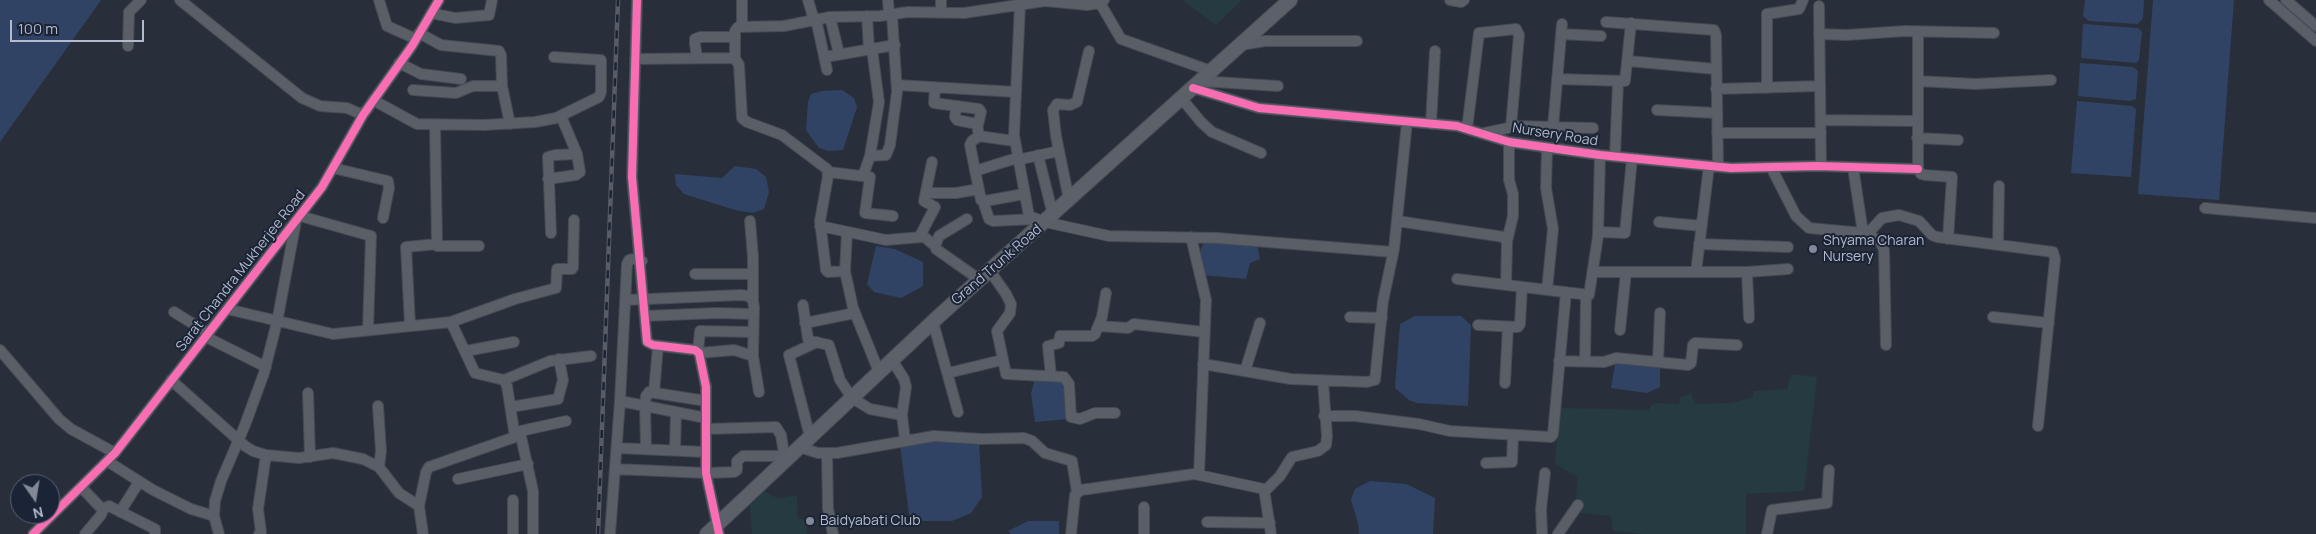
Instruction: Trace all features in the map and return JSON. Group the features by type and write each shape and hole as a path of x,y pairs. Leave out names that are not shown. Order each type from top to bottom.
{"main road":[{"name":"Grand Trunk Road","path":"714,531 785,458 1045,219 1069,200 1182,99 1290,0"}],"street":[{"path":"128,46 129,12 141,0"},
{"path":"180,0 302,98 320,106 353,110 363,116"},
{"path":"378,0 387,26 441,45 499,51 501,55 502,86 510,124"},
{"name":"Sarat Chandra Mukherjee Road","path":"33,534 115,452 298,218 322,186 373,100 418,36 439,0"},
{"path":"431,13 455,18 489,15 492,0"},
{"path":"637,0 632,178 642,261 648,342 658,346 698,352 734,350 753,356"},
{"path":"742,0 742,27"},
{"path":"808,0 815,19 827,70"},
{"path":"870,156 886,155 889,151 897,85 895,45 888,0"},
{"path":"940,13 941,0"},
{"path":"845,271 828,272 826,270 820,226 828,172 825,167 782,135 747,122 742,118 739,65 734,57 736,29 742,27 784,26 830,17 891,15 908,12 964,13 1051,0 1087,5 1102,2 1121,39 1212,71"},
{"path":"1450,0 1461,2 1464,0"},
{"path":"1767,88 1766,14 1799,9 1803,0"},
{"path":"2269,0 2316,41"},
{"path":"2286,0 2316,26"},
{"path":"1020,5 1014,141 1029,216 1109,236 1229,238 1393,252"},
{"path":"1819,6 1821,166"},
{"path":"863,176 870,156 878,102 867,16"},
{"path":"830,17 839,54"},
{"path":"1606,22 1714,30 1717,134 1714,166 1702,226 1696,272"},
{"path":"1557,80 1625,81 1627,78 1631,23"},
{"path":"1467,128 1478,34 1516,29 1519,35 1511,127"},
{"path":"1553,127 1562,29 1601,36"},
{"path":"1819,34 1918,31 1994,33"},
{"path":"1918,31 1918,169"},
{"path":"697,58 695,39 700,37 735,37"},
{"path":"1239,46 1265,41 1357,41"},
{"path":"825,57 895,45"},
{"path":"1431,124 1435,50"},
{"path":"1069,200 1059,151 1054,106 1077,102 1089,51"},
{"path":"373,100 408,121 435,126 535,122 561,116 601,95 602,62 599,59 554,57"},
{"path":"635,60 734,57"},
{"path":"1628,61 1716,69"},
{"path":"399,63 420,74 461,79"},
{"path":"1918,81 1975,84 2051,80"},
{"path":"1615,156 1618,82"},
{"path":"897,85 1016,92"},
{"path":"1197,85 1278,86"},
{"name":"Nursery Road","path":"1197,85 1258,108 1467,128 1509,142 1600,155 1714,166 1821,166 1918,169 1920,174 1925,176 1952,177 1948,238"},
{"path":"412,90 456,93 473,86 502,86"},
{"path":"1716,89 1820,86"},
{"path":"935,87 934,103 979,109 981,112 978,125 979,136"},
{"path":"1182,99 1212,132 1261,153"},
{"path":"956,106 955,117 957,120 978,125"},
{"path":"1657,110 1716,114"},
{"path":"548,179 576,176 580,172 577,154 561,116"},
{"path":"1821,120 1918,121"},
{"path":"1202,364 1291,379 1367,382 1375,380 1382,318 1397,222 1407,122"},
{"path":"435,126 437,246"},
{"path":"1484,133 1511,127 1593,128"},
{"path":"1717,134 1821,133"},
{"path":"1014,141 979,136 970,145 979,189 988,219 993,221 1045,219"},
{"path":"1918,138 1958,140"},
{"path":"1506,285 1507,241 1513,216 1509,180 1509,142"},
{"path":"1546,290 1553,229 1546,188 1547,148"},
{"path":"975,171 1017,159 1059,151"},
{"path":"551,234 548,157 577,154"},
{"path":"1585,361 1586,296 1590,293 1598,232 1600,155"},
{"path":"1038,156 1045,219"},
{"path":"1598,232 1625,233 1632,158"},
{"path":"922,237 921,234 935,207 925,202 932,162"},
{"path":"1771,167 1796,216 1805,226 1865,232 1881,243 1884,250 1886,345"},
{"path":"1853,167 1865,232"},
{"path":"333,168 388,181 389,188 384,218"},
{"path":"828,172 870,178 865,213 893,216"},
{"path":"1998,244 2000,186"},
{"path":"926,193 956,193 979,189"},
{"path":"983,201 1024,194"},
{"path":"2205,208 2316,218"},
{"path":"1865,232 1882,218 1899,215 1919,221 1932,235 2049,250 2054,254 2038,426"},
{"path":"230,534 219,534 214,516 221,481 239,441 266,367 298,218 371,236 368,330"},
{"path":"934,246 939,236 967,219"},
{"path":"227,309 333,334 451,322 515,299 556,288 557,269 573,267 574,220"},
{"path":"750,221 754,314 753,356 758,392"},
{"path":"1397,222 1504,237 1507,241"},
{"path":"1659,222 1702,226"},
{"path":"820,226 886,240 922,237 936,249 985,276 1006,294 1011,304 1010,313 997,331 1004,371 1008,376 1064,377 1068,380 1070,391 1070,417 1080,419 1095,413 1115,413"},
{"path":"848,232 845,271 855,312 880,372"},
{"path":"1191,237 1205,292 1199,475"},
{"path":"1699,244 1788,247"},
{"path":"410,325 406,247 479,246"},
{"path":"610,534 620,401 627,264 629,260 633,259 642,261"},
{"path":"1593,272 1746,272 1788,269"},
{"path":"1620,330 1626,272"},
{"path":"1746,272 1749,318"},
{"path":"695,274 753,274"},
{"path":"1457,279 1586,296"},
{"path":"1478,325 1516,328 1520,324 1522,287"},
{"path":"1051,376 1048,346 1059,343 1060,336 1092,336 1099,326 1106,292"},
{"path":"1324,416 1355,416 1419,424 1450,431 1548,438 1552,436 1566,292"},
{"path":"625,300 740,295 749,296 753,301"},
{"path":"803,305 809,340 829,345 843,385 852,398 870,409 902,415"},
{"path":"174,312 207,335 266,367"},
{"path":"805,323 855,312"},
{"path":"645,316 710,313 754,314"},
{"path":"1658,361 1660,314"},
{"path":"1350,317 1382,318"},
{"path":"1993,317 2049,323"},
{"path":"451,322 475,372 504,380 538,364 559,359 591,356"},
{"path":"933,322 958,412"},
{"path":"1099,326 1128,328 1134,324 1204,332"},
{"path":"1245,371 1260,324"},
{"path":"1505,383 1508,327"},
{"path":"714,531 706,473 705,380 698,352 699,332 753,332"},
{"path":"466,351 514,342"},
{"path":"810,437 788,355 818,342"},
{"path":"1559,361 1607,362 1616,358 1689,365 1691,363 1693,345 1697,342 1737,345"},
{"path":"654,392 658,346"},
{"path":"0,350 42,400 71,429 115,452"},
{"path":"511,406 558,399 563,380 559,359"},
{"path":"892,360 906,387 902,415 905,440"},
{"path":"948,373 1002,360"},
{"path":"171,380 239,441 253,451 286,458 310,457 333,452 363,459 379,467 399,493 419,506"},
{"path":"504,380 528,464 533,491 533,534"},
{"path":"1265,491 1280,476 1292,458 1318,451 1326,445 1327,436 1322,381"},
{"path":"646,449 646,396 654,392 706,401"},
{"path":"308,393 310,457"},
{"path":"620,401 706,418"},
{"path":"378,406 381,451 379,467"},
{"path":"676,412 676,450"},
{"path":"423,534 419,506 426,472 429,467 509,441 518,432 566,421"},
{"path":"615,468 706,473 734,472 737,470 737,461 743,456 785,458 781,435 776,427 706,429"},
{"path":"1486,463 1512,462 1513,435"},
{"path":"799,447 826,454 934,436 1024,438 1032,441 1045,453 1072,461 1077,492 1075,495 1071,534"},
{"path":"617,448 705,452"},
{"path":"826,454 828,509 833,534"},
{"path":"259,534 261,532 258,509 266,455"},
{"path":"107,461 139,482 191,509 214,516"},
{"path":"458,479 528,464"},
{"path":"1767,534 1770,513 1773,509 1827,503 1829,470"},
{"path":"1542,534 1541,509 1545,473"},
{"path":"1077,492 1186,475 1199,475 1261,488 1265,491 1271,534"},
{"path":"120,512 139,482"},
{"path":"81,487 103,510"},
{"path":"513,500 513,534"},
{"path":"1558,534 1578,505"},
{"path":"84,534 102,515 103,510 109,506 155,529 155,534"},
{"path":"1144,507 1144,534"},
{"path":"1207,522 1270,523"}],"shaded area":[{"path":"1182,0 1242,0 1216,25"},
{"path":"1791,374 1817,377 1804,491 1746,494 1746,534 1643,534 1613,531 1611,516 1581,513 1576,498 1578,477 1555,464 1559,408 1649,410 1651,405 1656,403 1679,404 1680,397 1691,394 1695,404 1730,403 1752,398 1754,391 1787,389"},
{"path":"765,491 772,496 780,498 797,495 798,519 806,519 807,534 752,534 750,505"}],"water":[{"path":"0,0 101,0 0,142"},
{"path":"2085,0 2144,0 2143,18 2138,24 2089,21 2083,16"},
{"path":"2153,0 2234,0 2219,200 2138,194"},
{"path":"2083,24 2138,28 2142,32 2139,60 2136,63 2081,58"},
{"path":"2080,63 2133,67 2138,71 2136,99 2130,101 2078,96"},
{"path":"842,90 854,98 857,107 843,150 829,151 819,148 806,130 808,102 811,94 822,91"},
{"path":"2077,101 2132,106 2136,109 2131,177 2071,173"},
{"path":"735,166 756,169 766,177 769,192 764,209 753,213 735,210 684,194 676,185 675,174 722,178"},
{"path":"1204,242 1257,244 1260,259 1250,263 1246,279 1201,275 1196,261"},
{"path":"876,246 895,249 923,262 923,286 901,298 874,292 867,284"},
{"path":"1415,316 1461,316 1471,325 1468,406 1417,403 1409,400 1395,388 1400,324"},
{"path":"1616,359 1660,365 1660,387 1647,393 1611,388"},
{"path":"1035,379 1065,382 1068,419 1035,422 1031,393"},
{"path":"930,438 979,442 982,497 971,513 952,521 910,521 900,446"},
{"path":"1370,481 1406,484 1435,498 1433,534 1359,534 1358,523 1351,500 1355,489"},
{"path":"1028,521 1059,521 1059,534 1011,534 1008,531"}],"railway":[{"path":"598,534 618,0"}],"cycle path":[{"path":"33,534 115,453 322,187 363,115 412,46 439,0"},
{"path":"637,0 632,177 647,342 653,345 695,350 699,353 706,387 706,473 719,534"},
{"path":"1193,88 1259,108 1457,126 1509,142 1600,155 1731,168 1817,166 1918,169"}],"place":[{"name":"Shyama Charan Nursery","path":"1813,249"},
{"name":"Baidyabati Club","path":"810,521"}]}
